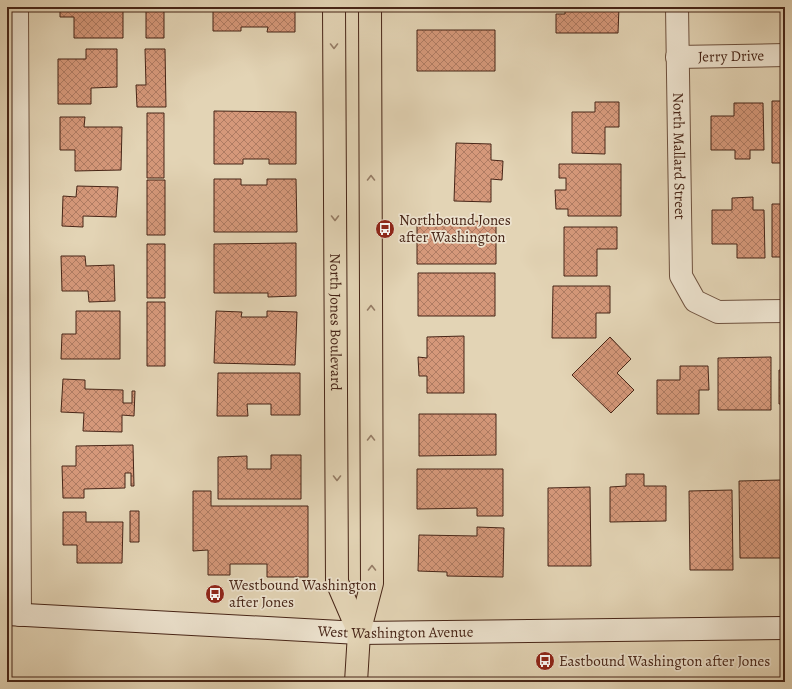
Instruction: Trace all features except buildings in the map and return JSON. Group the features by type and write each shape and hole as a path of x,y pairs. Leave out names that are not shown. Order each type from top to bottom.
{"main road":[{"name":"North Jones Boulevard","path":"334,7 337,582 359,633"},
{"name":"North Jones Boulevard","path":"356,682 359,633 372,583 370,7"}],"street":[{"path":"13,615 13,188 17,7"},
{"name":"North Mallard Street","path":"677,7 682,276 694,301 718,312 785,312"},
{"name":"Jerry Drive","path":"678,57 785,55"},
{"name":"West Washington Avenue","path":"13,615 359,633 785,628"}],"place":[{"name":"Northbound Jones after Washington","path":"385,229"},
{"name":"Westbound Washington after Jones","path":"215,594"},
{"name":"Eastbound Washington after Jones","path":"545,661"}]}
